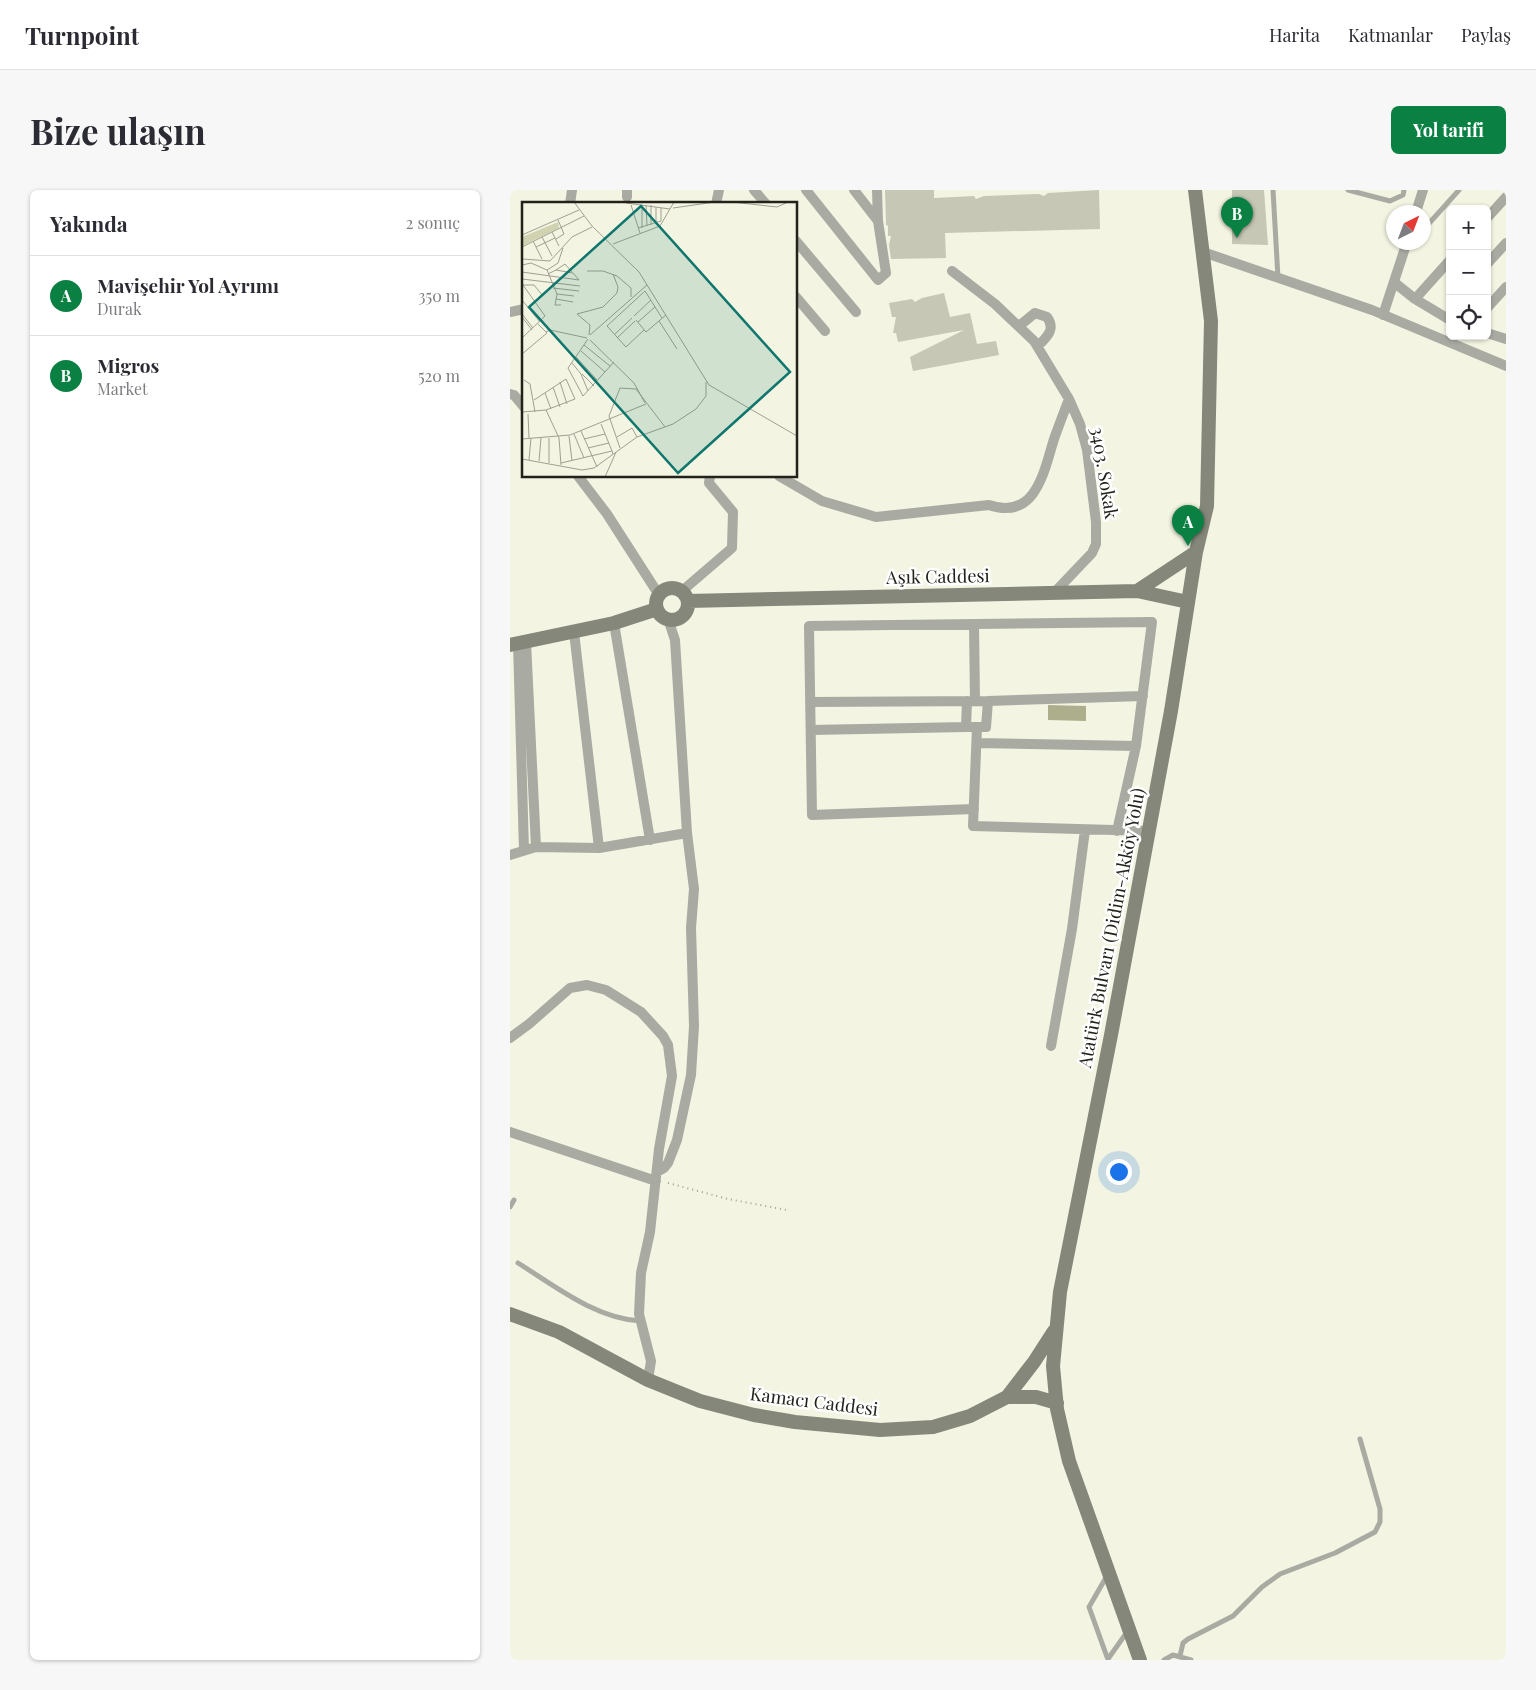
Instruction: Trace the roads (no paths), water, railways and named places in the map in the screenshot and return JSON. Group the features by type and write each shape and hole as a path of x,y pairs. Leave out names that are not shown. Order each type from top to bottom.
{"main road":[{"name":"Atatürk Bulvarı (Didim-Akköy Yolu)","path":"1140,1660 1069,1460 1057,1403 1053,1366 1060,1292 1149,831 1196,552 1207,506 1211,321 1195,190"},
{"path":"1137,591 1196,552"},
{"name":"Aşık Caddesi","path":"659,595 672,588 685,596 1053,594 1137,591 1188,602"},
{"path":"657,609 659,595"},
{"path":"657,609 668,619 683,616 688,606 685,596"},
{"path":"518,643 614,623 657,609"},
{"name":"Kamacı Caddesi","path":"510,1314 584,1344 648,1380 700,1401 754,1415 795,1422 880,1430 933,1427 970,1416 1008,1397 1036,1396 1057,1403"},
{"name":"Kamacı Caddesi","path":"1008,1397 1056,1328"}],"street":[{"path":"754,190 764,202"},
{"path":"806,190 878,280 886,273 878,220 877,190"},
{"path":"854,190 878,220"},
{"path":"1418,205 1423,190"},
{"path":"1491,213 1506,196"},
{"path":"798,243 856,312"},
{"path":"1491,260 1506,243"},
{"path":"1383,315 1405,250"},
{"path":"1203,252 1383,315 1506,366"},
{"path":"1415,299 1446,264"},
{"name":"3403. Sokak","path":"952,272 1019,326 1038,346 1069,399 1080,424 1087,450 1096,522 1096,544 1092,553 1053,594"},
{"path":"1395,283 1415,299 1446,318"},
{"path":"1491,304 1506,287"},
{"path":"798,300 825,331"},
{"path":"1019,326 1035,313 1047,317 1051,324 1050,333 1038,346"},
{"path":"1491,334 1505,338"},
{"path":"510,394 514,394 522,404"},
{"path":"781,478 822,502 876,517 989,505 1001,508 1014,506 1029,499 1039,486 1069,399"},
{"path":"580,478 607,514 659,595"},
{"path":"685,596 732,548 733,512 709,484 710,478"},
{"path":"656,1176 664,1168 677,1140 691,1075 694,1026 691,928 694,889 687,833 675,640 668,619"},
{"path":"974,809 812,814 809,626 1152,622 1136,746 1117,831"},
{"path":"614,623 650,840"},
{"path":"966,727 971,701 974,625"},
{"path":"574,632 599,848"},
{"path":"518,643 536,847"},
{"path":"518,643 524,850"},
{"path":"810,702 988,701 1143,696"},
{"path":"811,730 986,727 988,701"},
{"path":"978,727 974,826 1149,831"},
{"path":"977,744 1136,746"},
{"path":"1051,1046 1072,929 1085,830"},
{"path":"510,855 536,847 599,848 687,833"},
{"path":"510,1038 570,988 578,986 600,987 641,1012 663,1036 672,1065 650,1232 641,1273 638,1314 651,1361 648,1380"},
{"path":"510,1132 656,1176"}],"lane":[{"path":"1273,190 1278,278"},
{"path":"1348,190 1390,201 1402,195 1404,190"},
{"path":"1431,221 1460,190"},
{"path":"510,1207 514,1200"},
{"path":"518,1263 592,1307 615,1318 641,1321"},
{"path":"1180,1656 1183,1644 1188,1639 1233,1616 1270,1580 1335,1553 1374,1532 1380,1522 1380,1510 1360,1439"},
{"path":"1108,1659 1089,1608 1109,1571"},
{"path":"1108,1659 1129,1629"},
{"path":"1164,1660 1174,1655 1191,1660"}],"place":[{"name":"Migros","path":"1237,238"},
{"name":"Mavişehir Yol Ayrımı","path":"1188,546"}]}
